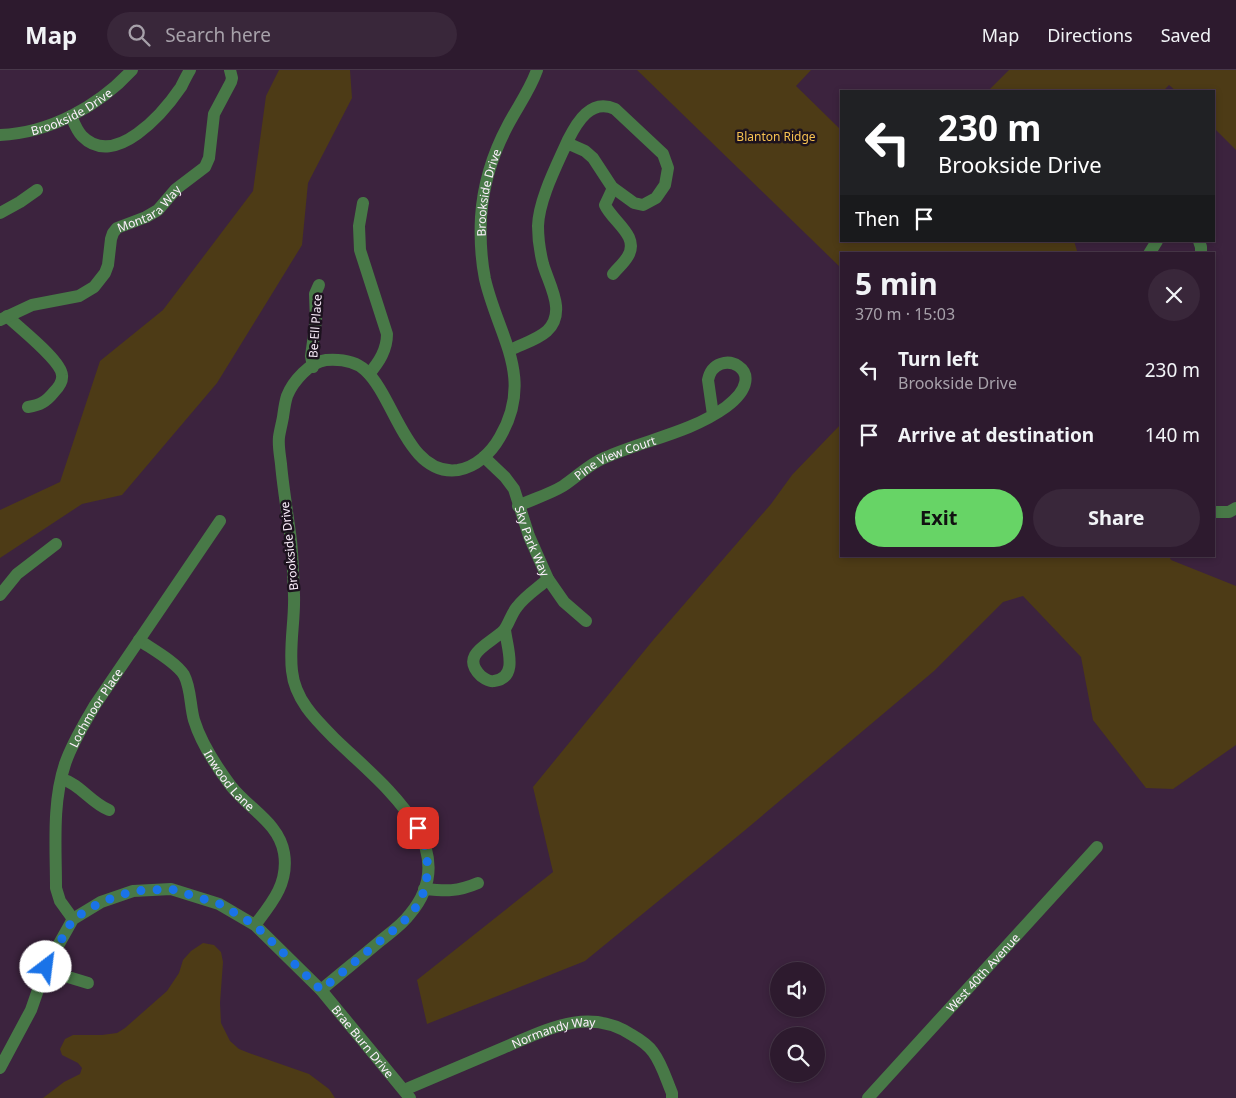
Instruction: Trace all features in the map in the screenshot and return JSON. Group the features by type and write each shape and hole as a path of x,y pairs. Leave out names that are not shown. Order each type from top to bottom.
{"street":[{"name":"Brookside Drive","path":"0,136 37,129 70,116 101,98 132,70"},
{"path":"70,116 78,132 85,139 104,146 118,145 132,139 147,126 175,94 190,70"},
{"name":"Montara Way","path":"4,318 32,305 79,296 94,287 108,265 111,239 117,228 146,217 158,210 176,189 202,170 209,158 214,114 231,82 230,70"},
{"name":"Brookside Drive","path":"321,990 408,917 424,889 428,860 418,828 394,797 318,722 303,703 294,683 292,656 294,601 290,534 283,492 278,439 288,396 299,376 320,361 345,359 363,367 375,380 409,441 420,455 438,469 462,469 477,463 501,436 512,406 514,375 510,350 485,278 480,234 482,204 489,172 497,148 508,124 528,92 537,70"},
{"path":"510,350 543,334 552,326 556,318 555,300 543,262 538,228 540,212 567,143 576,125 584,115 595,108 607,106 619,112 663,154 667,163 667,178 660,194 652,201 643,205 638,204 613,188 593,158 585,151 567,143"},
{"path":"613,188 605,205 628,235 631,246 628,257 613,274"},
{"path":"0,212 37,190"},
{"path":"363,203 359,226 360,250 387,334 382,357 369,374"},
{"name":"Be-Ell Place","path":"312,367 311,356 316,320 315,294 319,285"},
{"path":"4,318 55,362 62,374 59,386 48,399 42,404 28,407"},
{"name":"Pine View Court","path":"518,506 563,486 602,458 680,430 713,415"},
{"name":"Sky Park Way","path":"484,457 505,476 514,489 529,536 548,579 564,602 586,621"},
{"path":"1215,512 1229,512 1236,508"},
{"name":"Lochmoor Place","path":"73,919 60,901 56,888 56,820 65,764 80,730 220,520"},
{"path":"0,595 17,574 56,544"},
{"path":"505,629 518,605 548,579"},
{"name":"Inwood Lane","path":"139,640 175,665 183,674 196,725 210,754 232,788 272,826 282,844 285,865 280,888 255,925"},
{"path":"62,779 70,781 99,806 109,810"},
{"name":"West 40th Avenue","path":"868,1098 1097,847"},
{"path":"424,889 454,891 478,883"},
{"name":"Brae Burn Drive","path":"0,1068 31,1010 44,970 73,919 101,902 133,891 171,889 220,904 255,925 321,990 407,1094"},
{"path":"44,970 88,983"},
{"name":"Normandy Way","path":"407,1094 545,1030 574,1022 604,1022 621,1027 639,1039 652,1051 661,1065 672,1093 672,1098"}],"green space":[{"path":"279,70 350,70 352,98 308,183 302,245 217,383 122,495 82,504 0,558 0,510 60,482 100,361 163,310 253,191 266,96"},
{"name":"Blanton Ridge","path":"637,70 811,70 796,86 840,129 840,242 1074,242 1077,252 840,252 840,267"},
{"path":"1009,70 1236,70 1236,150 1215,129 1215,90 1175,90 1169,85 1164,90 989,90"},
{"path":"840,425 840,557 1170,557 1171,560 1236,586 1236,745 1173,789 1146,788 1093,720 1081,657 1023,596 1003,602 934,671 744,831 585,961 427,1024 417,980 553,872 533,787 654,639 771,504 792,475"},
{"path":"203,943 214,945 221,952 223,962 220,1003 221,1023 230,1041 239,1049 309,1074 329,1089 335,1098 43,1098 64,1082 80,1074 82,1068 78,1063 62,1055 60,1049 65,1039 73,1035 117,1033 125,1028 167,991 179,973 183,960 191,951"}],"route":[{"path":"46,967 73,919 101,902 133,891 171,889 220,904 255,925 321,990 401,924 414,910 424,889 428,870 424,839 418,828"}]}
